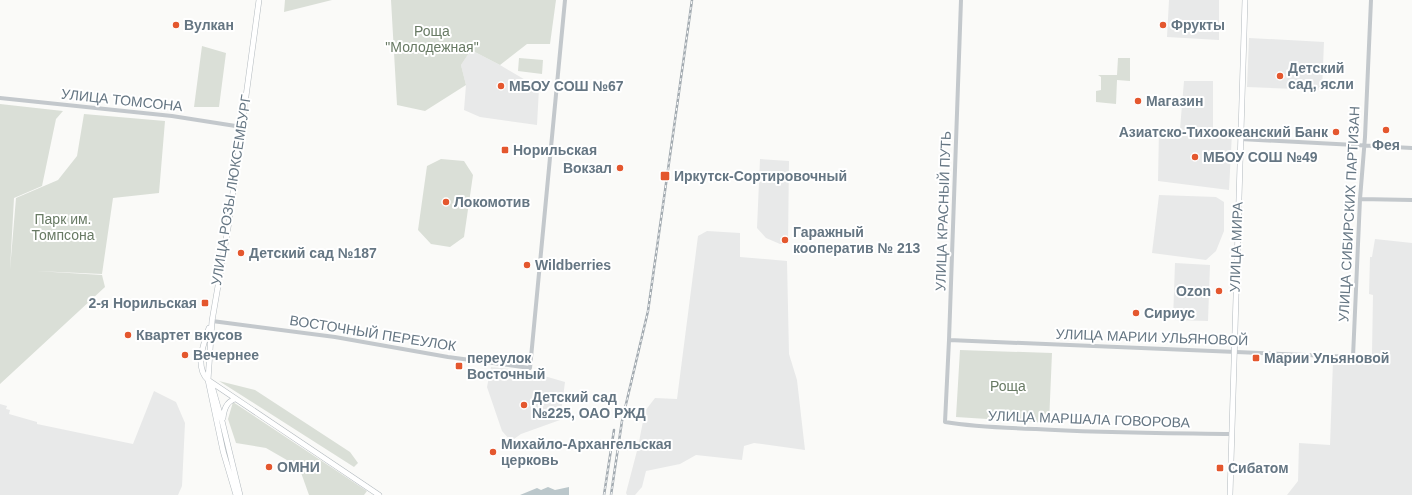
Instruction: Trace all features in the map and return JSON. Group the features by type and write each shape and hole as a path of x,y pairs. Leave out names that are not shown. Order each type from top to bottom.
{"main road":[{"name":"УЛИЦА РОЗЫ ЛЮКСЕМБУРГ","path":"236,495 208,380 212,321 229,222 259,0"},
{"name":"УЛИЦА МИРА","path":"1230,495 1244,0"},
{"name":"УЛИЦА РОЗЫ ЛЮКСЕМБУРГ","path":"208,380 211,384 222,421 226,450 240,495"},
{"path":"208,380 379,495"},
{"path":"222,421 226,407 232,400 236,399"}],"street":[{"name":"ВОСТОЧНЫЙ ПЕРЕУЛОК","path":"212,321 335,337 448,357 530,368 565,0"},
{"name":"УЛИЦА КРАСНЫЙ ПУТЬ","path":"945,422 961,0"},
{"name":"УЛИЦА СИБИРСКИХ ПАРТИЗАН","path":"1353,357 1371,0"},
{"name":"УЛИЦА ТОМСОНА","path":"0,98 172,116 242,127"},
{"path":"1240,140 1412,148"},
{"path":"1360,199 1412,200"},
{"name":"УЛИЦА МАРИИ УЛЬЯНОВОЙ","path":"949,340 1353,357"},
{"name":"УЛИЦА МАРШАЛА ГОВОРОВА","path":"945,422 966,426 1056,430 1232,434"}],"shaded area":[{"path":"1169,0 1219,0 1219,40 1167,37"},
{"path":"1249,38 1324,42 1322,90 1247,87"},
{"name":"МБОУ СОШ №67","path":"471,50 539,88 537,125 480,117 464,110 466,85 461,65"},
{"name":"МБОУ СОШ №49","path":"1184,81 1213,81 1213,131 1232,133 1229,190 1158,181 1159,129 1180,129"},
{"name":"Гаражный кооператив № 213","path":"760,159 789,161 788,244 780,244 766,238 757,228"},
{"path":"1159,195 1216,197 1224,202 1224,231 1216,251 1206,260 1152,253"},
{"path":"707,231 740,233 740,257 787,261 789,354 797,380 805,450 754,443 744,446 742,460 696,455 680,464 646,471 642,487 635,495 627,495 626,493 638,447 645,411 655,398 677,399 698,236"},
{"path":"1375,239 1412,243 1412,495 1287,495 1298,481 1299,443 1330,445 1333,361 1373,364 1373,295 1369,294 1370,257 1372,257"},
{"path":"1175,263 1210,265 1208,321 1173,320"},
{"path":"491,367 527,371 565,382 560,420 521,434 511,441 502,431 487,387"},
{"path":"154,391 176,402 185,423 182,486 178,495 0,495 0,404 7,406 6,409 10,410 9,414 37,422 37,424 133,444"},
{"path":"548,487 555,490 569,487 569,495 520,495 537,488 541,490"}],"green space":[{"path":"285,0 332,0 284,12"},
{"name":"Роща \"Молодежная\"","path":"391,0 556,0 550,44 527,44 500,65 471,50 461,65 466,85 425,111 397,105"},
{"path":"202,46 226,53 219,107 194,107"},
{"path":"519,58 543,60 542,74 518,71"},
{"path":"1118,58 1130,58 1130,81 1117,80 1116,104 1096,102 1096,91 1101,90 1101,77 1098,75 1117,75"},
{"name":"Парк им. Томпсона","path":"0,104 63,111 56,119 42,186 14,198 10,270 16,198 58,180 77,156 84,114 165,121 159,193 113,198 102,274 36,271 102,275 105,287 0,384"},
{"name":"Локомотив","path":"441,159 464,161 473,175 464,237 450,247 431,244 418,230 427,166"},
{"name":"Роща","path":"960,350 1052,353 1049,423 956,417"},
{"path":"219,381 255,390 350,452 358,463 354,467"},
{"path":"233,402 367,491 364,495 309,495 299,467 266,448 236,443 228,419"}],"railway":[{"path":"611,495 622,421 648,311 692,0"},
{"path":"604,495 614,430"}],"place":[{"name":"Вулкан","path":"176,25"},
{"name":"Фрукты","path":"1163,25"},
{"name":"Детский сад, ясли","path":"1280,76"},
{"name":"МБОУ СОШ №67","path":"501,86"},
{"name":"Магазин","path":"1138,101"},
{"name":"Фея","path":"1386,130"},
{"name":"Азиатско-Тихоокеанский Банк","path":"1336,132"},
{"name":"Норильская","path":"505,150"},
{"name":"МБОУ СОШ №49","path":"1195,157"},
{"name":"Вокзал","path":"620,168"},
{"name":"Иркутск-Сортировочный","path":"665,176"},
{"name":"Локомотив","path":"446,202"},
{"name":"Гаражный кооператив № 213","path":"785,240"},
{"name":"Детский сад №187","path":"241,253"},
{"name":"Wildberries","path":"527,265"},
{"name":"Ozon","path":"1219,291"},
{"name":"2-я Норильская","path":"205,303"},
{"name":"Сириус","path":"1136,313"},
{"name":"Квартет вкусов","path":"128,335"},
{"name":"Вечернее","path":"185,355"},
{"name":"Марии Ульяновой","path":"1256,358"},
{"name":"переулок Восточный","path":"459,366"},
{"name":"Детский сад №225, ОАО РЖД","path":"524,405"},
{"name":"Михайло-Архангельская церковь","path":"493,452"},
{"name":"ОМНИ","path":"269,467"},
{"name":"Сибатом","path":"1220,468"}]}
